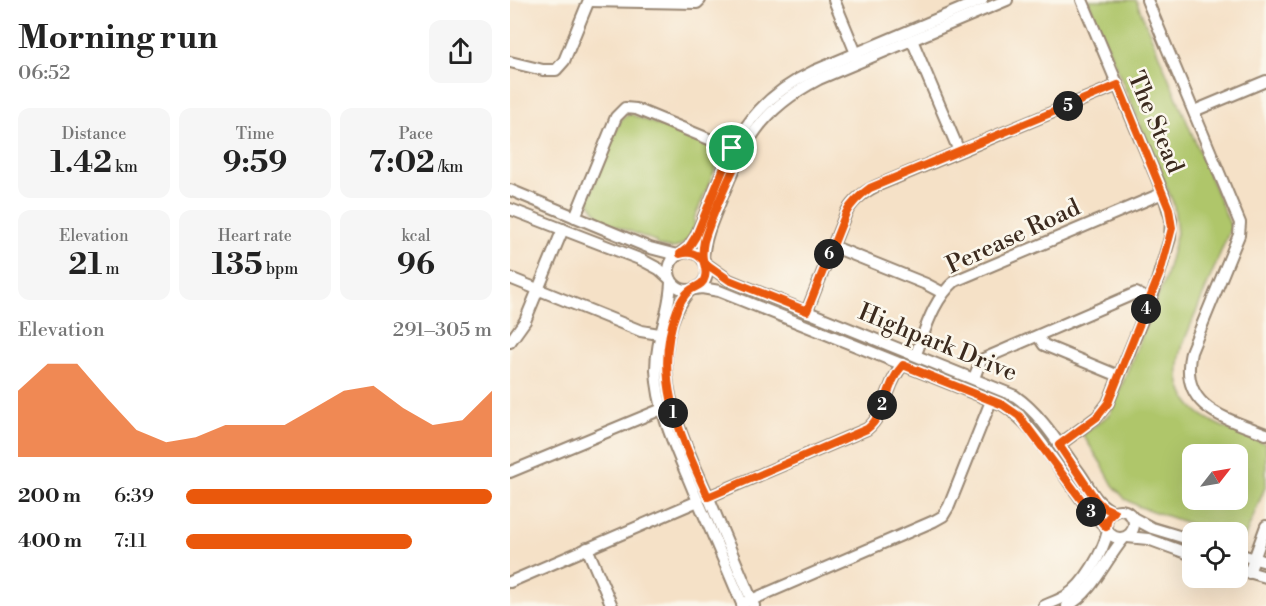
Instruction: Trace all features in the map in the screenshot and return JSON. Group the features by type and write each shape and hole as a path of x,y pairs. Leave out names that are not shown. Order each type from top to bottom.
{"street":[{"path":"510,62 543,70 556,70 564,61 589,1 697,3 700,0"},
{"path":"834,0 858,57"},
{"path":"703,499 673,441 662,409 656,371 660,334 670,302 669,268 696,236 736,150 786,99 812,82 959,4 982,0"},
{"path":"858,57 912,40 1007,0"},
{"name":"The Stead","path":"1059,445 1102,413 1108,403 1160,273 1172,228 1172,219 1162,193 1082,0"},
{"path":"1149,1 1238,217 1240,229 1191,352 1188,371 1190,381 1197,398 1210,411 1266,434"},
{"path":"912,40 959,151"},
{"path":"1194,111 1266,81"},
{"path":"807,311 846,213 850,205 862,194 1118,85"},
{"path":"575,217 616,117 625,108 636,109 736,150"},
{"path":"736,150 704,241 706,275 704,281 692,289 678,306 670,333 666,375 674,416 703,499 747,604 943,516 991,400"},
{"path":"510,190 654,250 679,254 692,252 704,261"},
{"name":"Perease Road","path":"916,354 936,304 943,292 955,281 1162,193"},
{"path":"510,208 650,264 671,279 679,288 692,289"},
{"path":"510,342 525,321 563,229"},
{"path":"832,246 943,292"},
{"name":"Highpark Drive","path":"704,261 729,280 1008,392 1024,402 1041,420 1096,500 1103,507 1114,512"},
{"path":"510,278 641,331 660,334"},
{"name":"Highpark Drive","path":"692,289 719,291 1003,405 1019,416 1088,509 1107,529"},
{"path":"974,378 981,360 1136,293 1150,300"},
{"path":"1038,336 1044,345 1119,376"},
{"path":"510,582 867,429 877,418 893,376 903,365"},
{"path":"510,472 662,409"},
{"path":"1044,606 1067,596 1081,582 1101,552 1108,518 1114,512 1123,510 1152,528 1182,537"},
{"path":"1067,606 1087,590 1125,538 1133,531 1133,518"},
{"path":"1266,526 1249,573 1266,577"},
{"path":"1107,529 1114,537 1148,539 1182,551"},
{"path":"587,548 612,606"},
{"path":"1248,557 1266,562"}],"green space":[{"path":"1088,0 1136,0 1231,227 1183,344 1179,367 1180,386 1187,400 1212,422 1266,444 1266,485 1248,529 1248,522 1185,522 1140,507 1125,499 1113,485 1083,435 1110,414 1165,279 1177,233 1174,205"},
{"path":"630,114 712,146 720,153 720,163 717,165 694,219 694,229 689,238 677,247 657,245 655,241 601,220 588,200 619,124 622,118"}],"route":[{"path":"732,148 696,236 689,247 680,254 692,252 698,255 703,260 705,263 721,276 807,311 846,213 856,198 870,188 1118,85 1169,209 1172,228 1154,291 1105,409 1059,445 1096,500 1103,507 1114,512 1110,514 1106,527 1083,502 1019,416 1003,405 903,365 893,376 877,418 867,429 708,497 678,427 670,402 666,362 670,333 678,306 690,290 704,281 706,275 703,260 704,241 741,153 732,148"}]}
